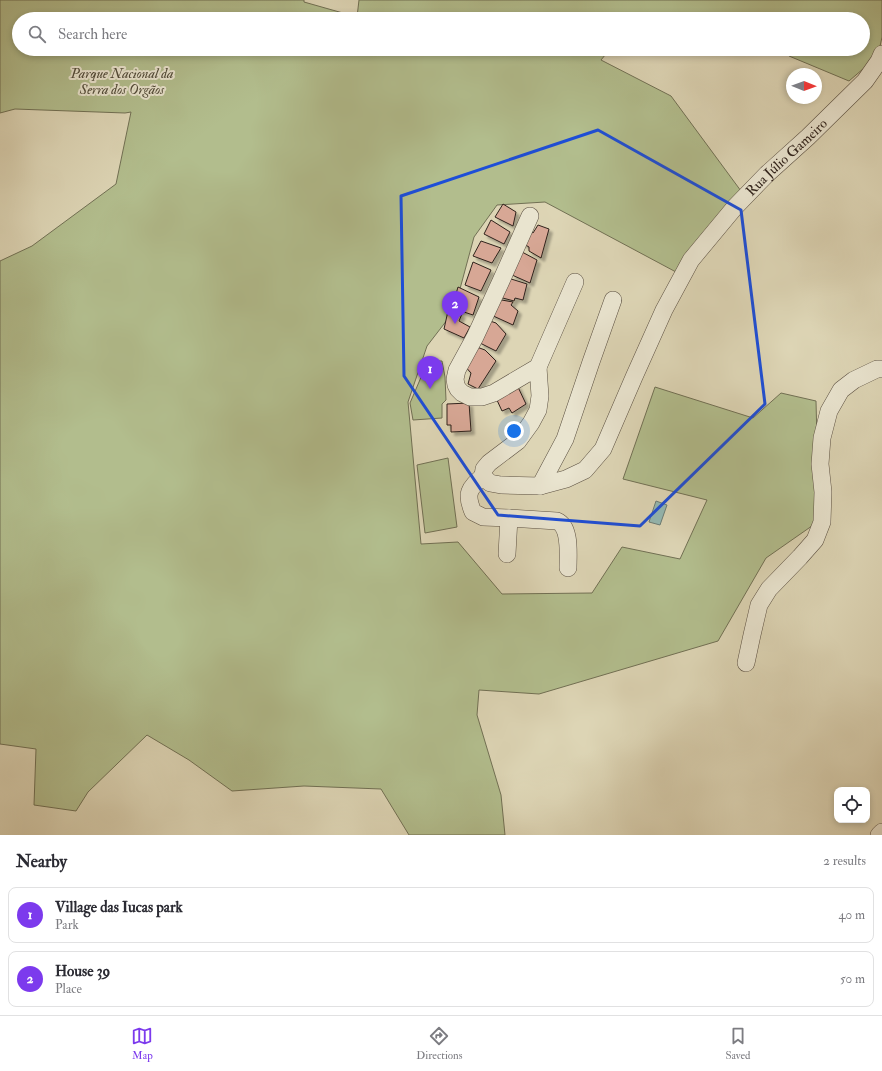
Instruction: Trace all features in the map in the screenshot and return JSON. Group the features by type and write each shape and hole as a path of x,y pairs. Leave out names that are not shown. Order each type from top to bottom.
{"street":[{"name":"Rua Júlio Gameiro","path":"483,476 490,483 501,485 540,486 566,479 585,470 603,449 664,310 691,260 735,207 767,174 808,137 865,81 882,54"},
{"path":"530,216 475,337 457,370 456,385 462,393 470,397 482,397 494,393 538,367"},
{"path":"568,568 567,535 562,522 483,517 473,512 469,502 469,494 472,486 483,476 484,469 489,463 518,440 531,423 538,410 540,396 538,367 575,282"},
{"path":"540,486 565,438 613,300"},
{"path":"746,664 759,605 769,589 815,540 822,522 823,492 820,464 822,438 829,411 841,390 854,380 877,369 882,369"},
{"path":"507,554 509,518"},
{"path":"879,835 882,832"}],"highlighted area":[{"path":"598,130 741,210 765,404 640,526 498,515 404,376 401,196"}],"green space":[{"name":"Parque Nacional da Serra dos Orgãos","path":"0,0 304,0 304,2 339,12 12,12 12,56 604,56 601,60 671,96 741,191 676,272 545,202 497,205 474,237 454,311 427,346 408,402 421,544 458,542 502,594 592,593 622,547 680,559 707,500 623,479 655,387 753,418 781,393 816,401 819,521 766,558 718,641 539,694 479,690 477,715 501,795 505,835 409,835 381,789 304,786 232,791 189,760 147,735 88,792 76,811 34,805 36,749 0,744 0,261 32,246 116,184 131,112 15,109 0,113"},
{"path":"359,0 882,0 882,37 878,56 849,81 822,70 822,68 818,68 789,56 870,56 870,12 358,12"},
{"path":"428,361 442,361 445,377 446,400 442,404 442,418 413,420 410,403"},
{"path":"448,458 457,527 425,533 417,465"}],"water":[{"path":"656,501 667,505 660,525 649,522"}],"building":[{"path":"503,204 516,212 513,226 495,217"},
{"path":"491,220 510,232 504,244 484,234"},
{"path":"538,225 549,229 541,258 529,251 529,247 522,243 526,228 533,233"},
{"path":"481,241 501,248 492,263 473,256"},
{"path":"522,252 537,260 530,283 512,275"},
{"path":"473,262 491,270 481,291 465,285"},
{"path":"508,278 527,284 523,300 515,298 514,301 499,297"},
{"path":"458,287 479,297 473,315 452,308"},
{"path":"496,299 513,302 511,305 518,311 513,325 489,314"},
{"path":"448,311 462,314 459,321 470,327 464,338 444,329"},
{"path":"487,320 496,323 506,334 496,351 480,343"},
{"path":"474,346 485,350 496,361 478,389 468,384 471,373 463,364"},
{"path":"517,385 526,404 512,413 509,408 502,411 496,398"},
{"path":"469,403 471,431 451,432 451,425 447,425 447,404"}],"place":[{"name":"House 39","path":"455,324"},
{"name":"Village das Iucas park","path":"430,389"}]}
